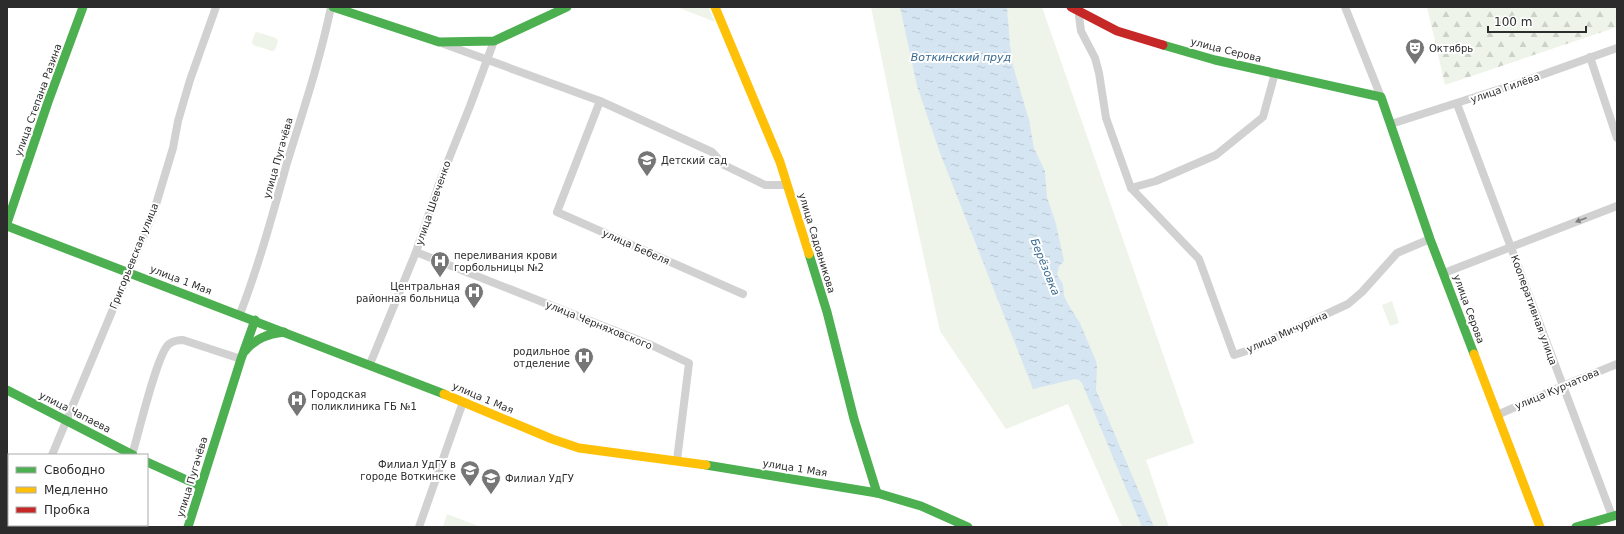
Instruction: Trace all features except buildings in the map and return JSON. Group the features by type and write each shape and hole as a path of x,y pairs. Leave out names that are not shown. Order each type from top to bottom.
{"main road":[{"name":"улица Степана Разина","path":"7,225 48,102 83,7"},
{"path":"332,7 439,42 494,41 567,7"},
{"name":"улица Садовникова","path":"715,7 780,162 827,312 854,419 877,493"},
{"name":"улица Серова","path":"1071,7 1117,31 1215,60 1381,97 1430,240 1444,273 1540,527"},
{"name":"улица 1 Мая","path":"7,225 370,364 552,439 579,448 676,460 877,493 921,506 968,527"},
{"name":"улица Пугачёва","path":"190,526 200,486 255,320"},
{"path":"242,357 251,344 260,336 271,333 286,332"},
{"name":"улица Чапаева","path":"7,390 66,419 130,454"},
{"path":"148,462 200,486"},
{"path":"1576,527 1614,516"}],"street":[{"name":"Григорьевская улица","path":"52,454 154,211 173,148 178,120 190,80 216,7"},
{"name":"улица Пугачёва","path":"240,314 276,203 310,90 332,7"},
{"name":"улица Серова","path":"1345,7 1381,97"},
{"path":"1080,12 1081,32 1095,58 1099,72 1106,118 1131,188 1156,181 1216,155 1263,117 1275,73"},
{"name":"улица Шевченко","path":"370,364 416,252 440,181 494,41"},
{"path":"439,42 600,101 712,152 724,166 765,185 787,185"},
{"name":"улица Гилёва","path":"1391,124 1457,104 1617,48"},
{"path":"1590,57 1617,138"},
{"name":"улица Бебеля","path":"600,101 557,212 743,294"},
{"name":"Кооперативная улица","path":"1457,104 1562,386 1614,516"},
{"name":"улица Мичурина","path":"1131,188 1199,259 1234,355 1249,350 1348,304 1362,292 1396,253 1430,240"},
{"path":"1444,273 1510,246 1617,206"},
{"name":"улица Черняховского","path":"416,252 651,345 689,363 676,460"},
{"path":"132,454 158,363 169,344 178,340 183,340 242,357"},
{"name":"улица Курчатова","path":"1497,415 1562,386 1617,364"},
{"path":"419,527 464,402"}],"green space":[{"path":"677,7 708,7 715,22"},
{"path":"871,7 1042,7 1194,443 1146,460 1169,527 1122,527 1068,404 1006,429 940,331"},
{"path":"1427,7 1617,7 1617,27 1445,85"},
{"path":"257,32 276,38 278,41 275,50 272,51 253,45 252,42 255,33"},
{"path":"1392,301 1399,323 1390,326 1382,305"},
{"path":"447,514 481,527 443,527"}],"water":[{"name":"Воткинский пруд","path":"900,7 1007,7 1013,66 1029,120 1034,148 1045,171 1047,197 1056,224 1064,261 1059,266 1057,275 1063,284 1064,296 1080,323 1096,361 1096,390 1154,527 1142,527 1082,383 1075,379 1033,389 940,153 917,86"}],"traffic: fast":[{"path":"7,223 48,102 83,7"},
{"path":"333,7 439,42 494,41 567,7"},
{"path":"1163,45 1215,60 1381,97 1430,239 1474,354"},
{"path":"7,226 444,394"},
{"path":"809,254 827,312 854,419 877,493"},
{"path":"188,527 241,359 255,320"},
{"path":"245,351 253,343 263,337 284,332"},
{"path":"7,390 131,454"},
{"path":"148,462 200,486"},
{"path":"706,465 877,493 921,506 968,527"},
{"path":"1576,527 1617,515"}],"traffic: slow":[{"path":"715,7 780,162 809,254"},
{"path":"1474,354 1540,527"},
{"path":"444,394 552,439 579,448 706,465"}],"traffic: jam":[{"path":"1071,7 1117,31 1163,45"}],"place":[{"name":"Октябрь","path":"1415,65"},
{"name":"Детский сад","path":"647,177"},
{"name":"переливания крови горбольницы №2","path":"440,278"},
{"name":"Центральная районная больница","path":"474,309"},
{"name":"родильное отделение","path":"584,374"},
{"name":"Городская поликлиника ГБ №1","path":"297,417"},
{"name":"Филиал УдГУ в городе Воткинске","path":"470,487"},
{"name":"Филиал УдГУ","path":"491,495"}],"water label":[{"name":"Берёзовка","path":"1045,267"}]}
